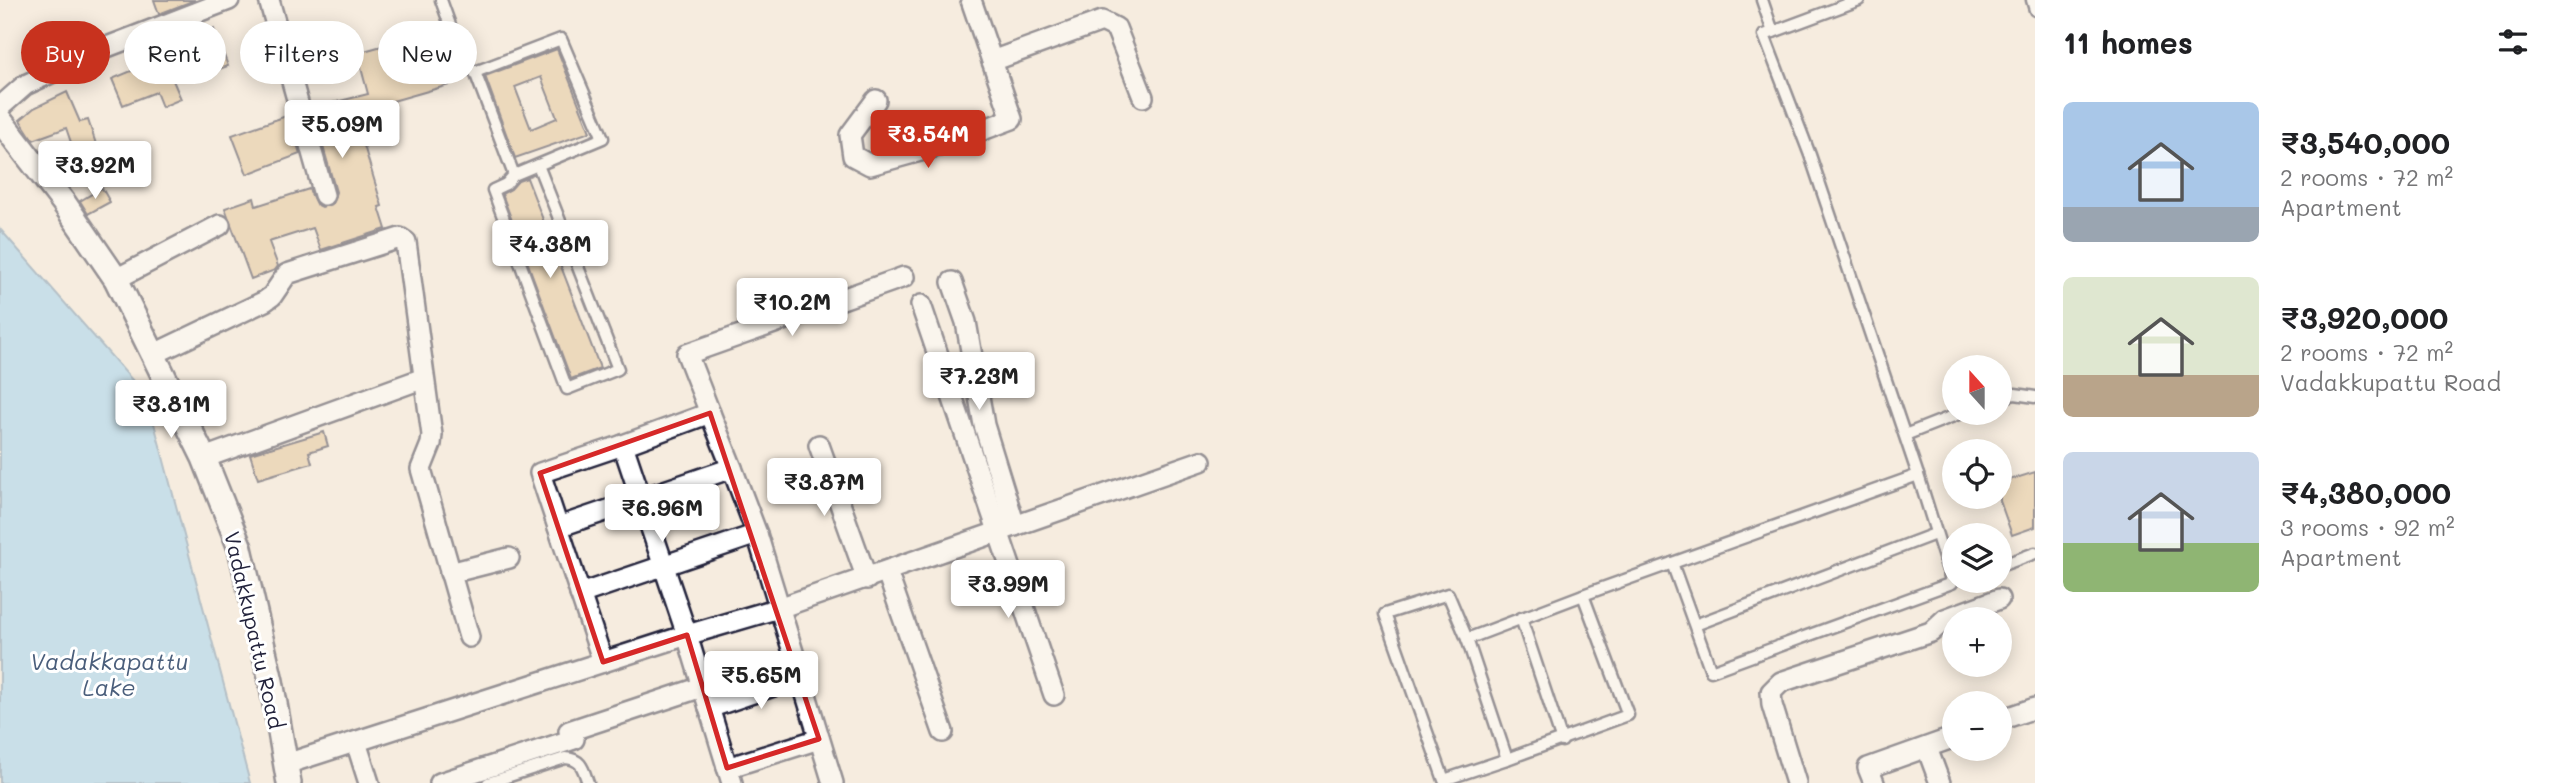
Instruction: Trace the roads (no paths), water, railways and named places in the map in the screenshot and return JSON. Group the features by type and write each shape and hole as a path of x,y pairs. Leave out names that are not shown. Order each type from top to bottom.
{"street":[{"path":"0,107 25,85 107,47 229,0"},
{"path":"269,0 324,195"},
{"path":"876,100 850,135 853,156 870,165 942,145 1012,118 971,0"},
{"path":"992,61 1102,21 1116,28 1143,97"},
{"name":"Vadakkupattu Road","path":"0,120 64,203 116,279 204,458 240,548 271,681 287,774"},
{"path":"116,279 220,225"},
{"path":"154,354 265,301 272,296 287,274 401,238 405,242 432,435 421,469 469,636"},
{"path":"833,783 757,534 687,354 904,277"},
{"path":"953,282 965,322 1007,529 1054,695"},
{"path":"921,305 1007,529"},
{"path":"204,458 424,378"},
{"path":"603,662 540,473 710,412"},
{"path":"624,445 730,776 819,739"},
{"path":"819,445 867,579"},
{"path":"287,774 356,742 867,579 1201,461"},
{"path":"558,527 732,468"},
{"path":"580,594 757,534"},
{"path":"450,573 509,558"},
{"path":"887,572 943,732"},
{"path":"1796,783 1772,705 1771,692 1781,682 1931,632 1945,619 1999,599"},
{"path":"709,708 800,677"},
{"path":"440,783 574,739 569,731 702,687"},
{"path":"2012,716 2035,708"},
{"path":"356,742 369,783"},
{"path":"1874,783 1868,768 1942,742"},
{"path":"1927,747 1940,783"}],"lane":[{"path":"441,0 449,21"},
{"path":"1762,0 1773,32"},
{"path":"1859,0 1765,35 1810,155 1942,549"},
{"path":"2032,0 2035,10"},
{"path":"477,71 561,39 603,138 538,165 514,175 506,184 493,190 567,389 618,369 538,165"},
{"path":"477,77 514,175"},
{"path":"2012,395 2035,397"},
{"path":"1905,435 1942,420"},
{"path":"1467,639 1918,475"},
{"path":"1695,625 1936,534"},
{"path":"2012,561 2035,553"},
{"path":"1672,563 1712,671 1942,587"},
{"path":"1507,759 1467,639 1448,594 1385,614 1444,780 1562,741 1628,715 1583,595"},
{"path":"1521,618 1562,741"},
{"path":"488,783 565,758 574,758 581,763 588,783"}],"water":[{"name":"Vadakkapattu Lake","path":"0,229 147,397 250,783 0,783"}]}
